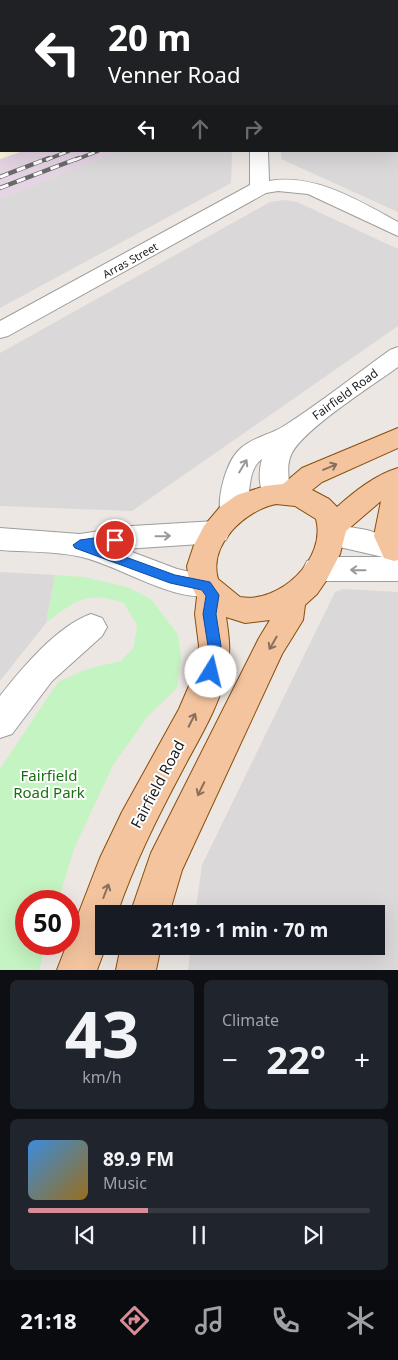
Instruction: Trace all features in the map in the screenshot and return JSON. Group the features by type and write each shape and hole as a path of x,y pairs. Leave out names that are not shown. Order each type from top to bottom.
{"main road":[{"path":"398,437 312,475 283,494 245,503 224,522 201,562 202,575 209,590 232,607 246,610 261,610 291,599 304,588 318,569 332,531 367,496 398,478"},
{"path":"397,557 388,536 398,486"},
{"path":"283,494 318,506 329,518 332,531"},
{"name":"Fairfield Road","path":"77,970 128,840 194,717 211,672 215,646 210,614 209,590"},
{"path":"151,905 164,866 266,656 287,620 291,599"},
{"path":"136,970 139,955"}],"street":[{"path":"259,152 260,188"},
{"name":"Arras Street","path":"0,331 260,188 272,185 300,185 330,196 398,230"},
{"name":"Fairfield Road","path":"224,522 241,465 248,456 264,445 292,433 398,355"},
{"name":"Fairfield Road","path":"283,494 272,476 274,459 292,433"},
{"path":"0,539 80,545 224,522"},
{"path":"332,531 366,541 397,557"},
{"path":"80,545 174,580 209,590"},
{"path":"318,569 397,557"},
{"path":"0,723 37,673 61,650 91,627"}],"shaded area":[{"path":"0,152 20,152 0,159"},
{"path":"20,152 116,152 0,199 0,159"},
{"path":"116,152 232,152 231,183 0,308 0,199"},
{"path":"281,152 398,152 398,212 281,159"},
{"path":"285,200 297,202 398,249 398,326 132,511 0,506 0,353 270,202"},
{"path":"0,572 55,575 46,623 0,681"},
{"path":"344,589 398,592 398,970 188,970 190,955 385,955 385,905 196,905 202,865 335,592"}],"green space":[{"name":"Fairfield Road Park","path":"55,575 84,577 127,587 151,599 178,635 181,657 177,688 148,716 113,765 74,849 61,890 15,890 15,955 43,955 39,970 0,970 0,769 58,682 87,669 121,661 134,647 137,625 124,603 100,598 81,600 46,623"}],"railway":[{"path":"46,160 66,152"},
{"path":"75,160 95,152"},
{"path":"0,177 49,158"},
{"path":"0,188 79,158"}],"route":[{"path":"115,540 80,545 174,580 206,586 213,595 210,614 215,646 211,672"}]}
